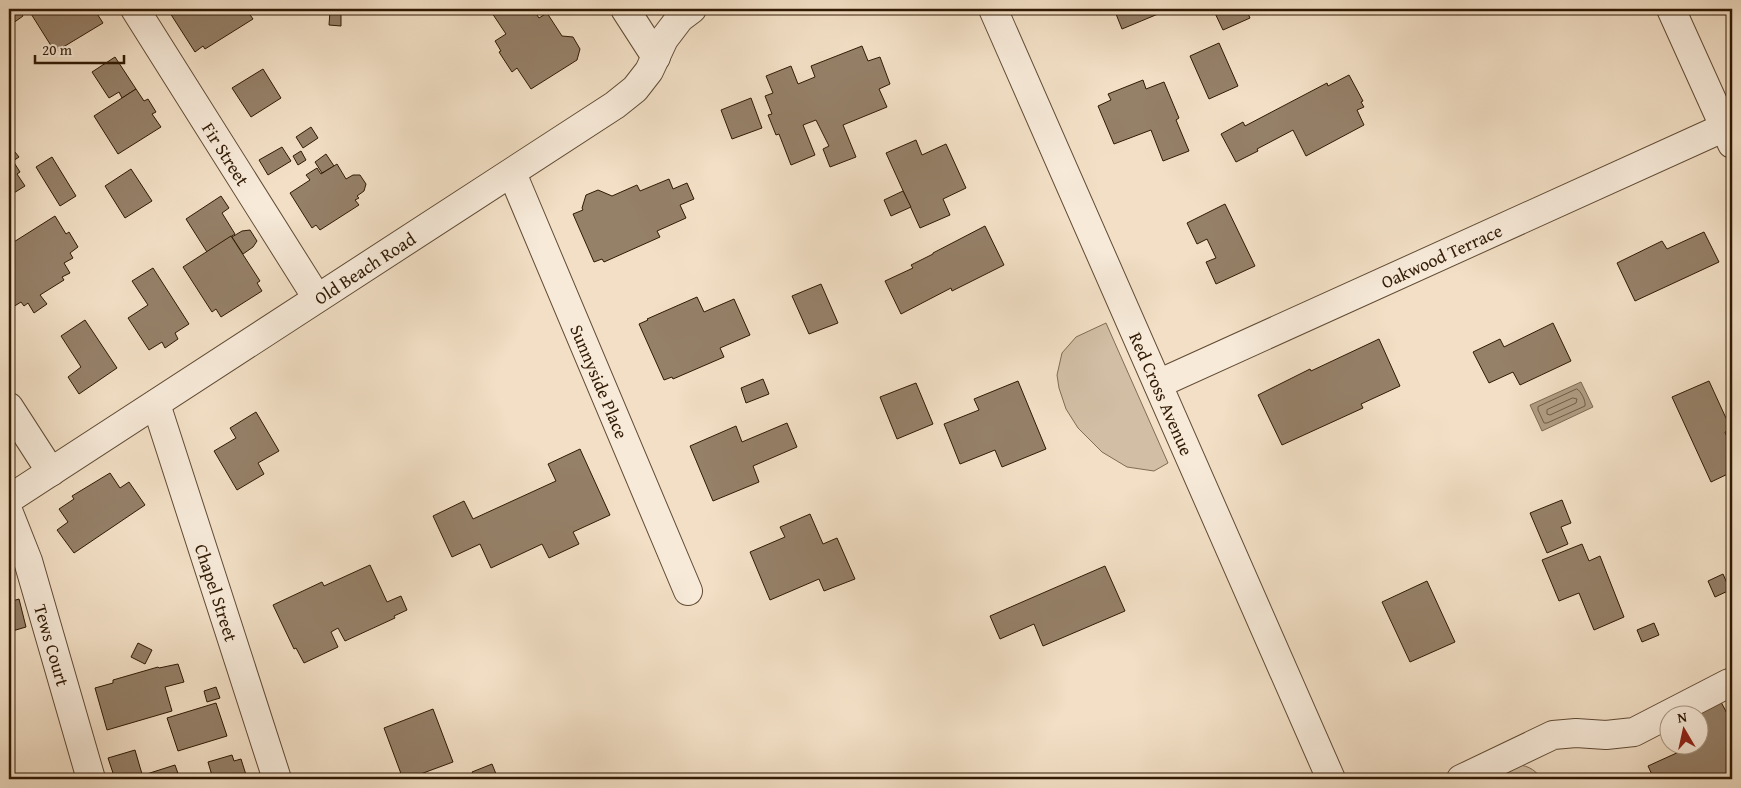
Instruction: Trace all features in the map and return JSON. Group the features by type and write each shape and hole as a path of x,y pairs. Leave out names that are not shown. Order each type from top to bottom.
{"street":[{"name":"Fir Street","path":"136,9 317,298"},
{"path":"625,9 656,57"},
{"name":"Old Beach Road","path":"9,499 615,105 635,89 656,57 664,39 680,18 692,9"},
{"name":"Red Cross Avenue","path":"993,9 1331,779"},
{"path":"1671,9 1729,135"},
{"name":"Oakwood Terrace","path":"1158,384 1729,135"},
{"name":"Sunnyside Place","path":"512,173 688,591"},
{"name":"Chapel Street","path":"156,404 277,779"},
{"path":"9,407 50,472"},
{"name":"Tews Court","path":"9,513 28,560 91,779"},
{"path":"1461,779 1553,736 1576,733 1606,735 1634,732 1729,683"}],"shaded area":[{"path":"1106,323 1168,463 1154,471 1127,467 1102,452 1078,428 1066,409 1059,388 1057,375 1062,353 1076,337"},
{"path":"1513,764 1529,768 1536,772 1541,779 1482,779"}],"water":[{"path":"1581,382 1593,407 1542,431 1530,405"}],"building":[{"path":"9,9 19,9 23,16 9,26"},
{"path":"28,9 94,9 103,23 55,52"},
{"path":"177,9 246,9 253,19 205,49 203,46 195,52 170,13"},
{"path":"492,9 533,9 539,18 547,13 562,36 573,37 580,49 577,60 531,89 517,68 512,72 499,52 501,51 495,41 506,34 492,13 494,12"},
{"path":"1114,9 1170,9 1122,29"},
{"path":"1213,9 1246,9 1250,18 1223,30"},
{"path":"330,11 341,12 341,26 329,25"},
{"path":"1219,43 1238,86 1209,99 1190,56"},
{"path":"862,46 868,61 880,57 890,84 879,89 887,107 843,125 856,157 830,167 823,149 829,146 816,120 803,125 815,155 791,165 779,134 776,135 768,115 772,114 765,96 773,93 766,76 791,66 798,84 815,77 811,66"},
{"path":"9,55 14,57 9,70"},
{"path":"115,57 136,89 122,98 119,92 109,98 92,72"},
{"path":"263,69 281,98 251,117 232,88"},
{"path":"1349,75 1363,101 1361,102 1364,107 1357,110 1364,125 1306,156 1293,130 1236,162 1221,134 1243,122 1245,126 1327,83 1328,86"},
{"path":"1143,80 1146,89 1164,82 1179,118 1176,120 1189,151 1163,161 1151,130 1114,144 1098,106 1111,100 1108,94"},
{"path":"136,89 144,101 148,99 156,112 152,114 161,127 118,154 94,116"},
{"path":"751,98 762,128 732,139 721,110"},
{"path":"311,127 318,138 303,148 296,137"},
{"path":"916,140 922,155 946,144 966,188 943,199 950,215 920,228 886,153"},
{"path":"282,147 291,161 268,175 259,160"},
{"path":"9,151 11,154 15,152 19,157 13,161 20,172 17,174 25,186 9,196"},
{"path":"301,151 306,160 298,165 293,156"},
{"path":"326,154 334,166 322,173 315,162"},
{"path":"52,157 76,196 60,206 36,167"},
{"path":"337,164 346,179 353,175 360,175 366,184 364,191 355,200 359,205 320,230 316,225 312,228 290,193 310,180 306,175 317,168 321,174"},
{"path":"131,169 152,201 125,218 105,186"},
{"path":"669,179 673,189 687,183 694,199 680,205 686,218 657,231 660,237 604,262 602,259 594,262 573,214 583,210 586,195 598,190 612,196 637,185 640,191"},
{"path":"903,191 911,207 891,216 884,200"},
{"path":"221,196 229,208 222,213 235,234 207,252 186,219"},
{"path":"1225,204 1255,266 1216,284 1206,262 1216,258 1207,239 1197,244 1187,223"},
{"path":"55,216 66,234 69,232 78,247 70,253 73,258 64,263 70,273 62,277 64,280 40,295 47,304 34,313 28,303 24,306 21,302 13,307 9,300 9,245"},
{"path":"985,226 1004,265 952,291 951,288 901,314 885,281 913,268 911,265"},
{"path":"250,230 257,241 253,247 243,254 232,237 242,231"},
{"path":"1704,232 1719,262 1635,301 1617,263 1662,241 1667,249"},
{"path":"231,236 260,281 257,283 262,291 221,317 216,309 212,312 183,267"},
{"path":"153,268 189,324 175,333 178,339 165,348 162,342 149,350 128,318 148,305 132,281"},
{"path":"821,284 838,323 809,334 792,296"},
{"path":"697,297 704,312 734,299 750,335 720,348 724,357 673,379 672,377 664,380 639,324"},
{"path":"85,320 117,368 79,394 68,377 81,367 61,336"},
{"path":"1553,323 1571,361 1520,385 1513,372 1489,383 1473,352 1500,339 1504,347"},
{"path":"1379,339 1400,386 1361,404 1363,408 1282,445 1258,395 1310,369 1311,371"},
{"path":"763,379 769,394 746,403 741,388"},
{"path":"1018,381 1046,449 1002,467 995,450 960,464 944,424 979,410 974,399"},
{"path":"1709,381 1731,429 1725,432 1732,449 1732,472 1711,482 1672,397"},
{"path":"916,383 933,424 897,439 880,397"},
{"path":"256,412 279,451 258,463 264,474 237,490 214,451 236,438 230,428"},
{"path":"787,423 797,447 753,466 759,482 713,501 690,446 736,426 742,442"},
{"path":"580,449 610,515 573,532 579,544 549,558 542,544 491,568 480,544 452,557 433,516 464,501 473,519 556,481 548,464"},
{"path":"110,473 120,488 129,482 145,505 74,553 57,530 68,522 59,509 74,499 72,496"},
{"path":"1562,500 1571,523 1561,527 1568,544 1547,553 1530,513"},
{"path":"810,514 823,544 837,538 855,579 824,591 819,579 770,600 750,552 785,537 780,527"},
{"path":"1582,544 1589,561 1600,556 1624,617 1594,630 1579,593 1559,601 1542,560"},
{"path":"370,565 387,602 401,596 407,610 394,616 395,618 345,641 338,628 331,632 338,647 304,663 296,648 294,649 273,605 322,582 324,586"},
{"path":"1105,566 1125,611 1043,646 1034,624 1000,639 990,616"},
{"path":"1723,574 1730,590 1715,597 1708,581"},
{"path":"1427,581 1455,642 1410,662 1382,602"},
{"path":"19,599 26,627 9,632 9,602"},
{"path":"1654,623 1659,635 1642,642 1637,630"},
{"path":"138,643 152,650 145,664 131,657"},
{"path":"178,664 184,682 165,687 172,711 107,730 95,688 113,683 113,680 158,667"},
{"path":"216,687 220,698 207,702 204,691"},
{"path":"1721,702 1732,721 1732,779 1654,779 1648,766 1670,756 1708,756 1708,708"},
{"path":"216,703 227,736 178,751 167,718"},
{"path":"433,709 453,762 403,779 384,728"},
{"path":"135,750 142,774 125,779 115,779 108,758"},
{"path":"232,755 234,761 241,759 249,779 213,779 208,762"},
{"path":"492,764 498,779 475,779 472,772"},
{"path":"175,765 180,779 131,779"}]}
